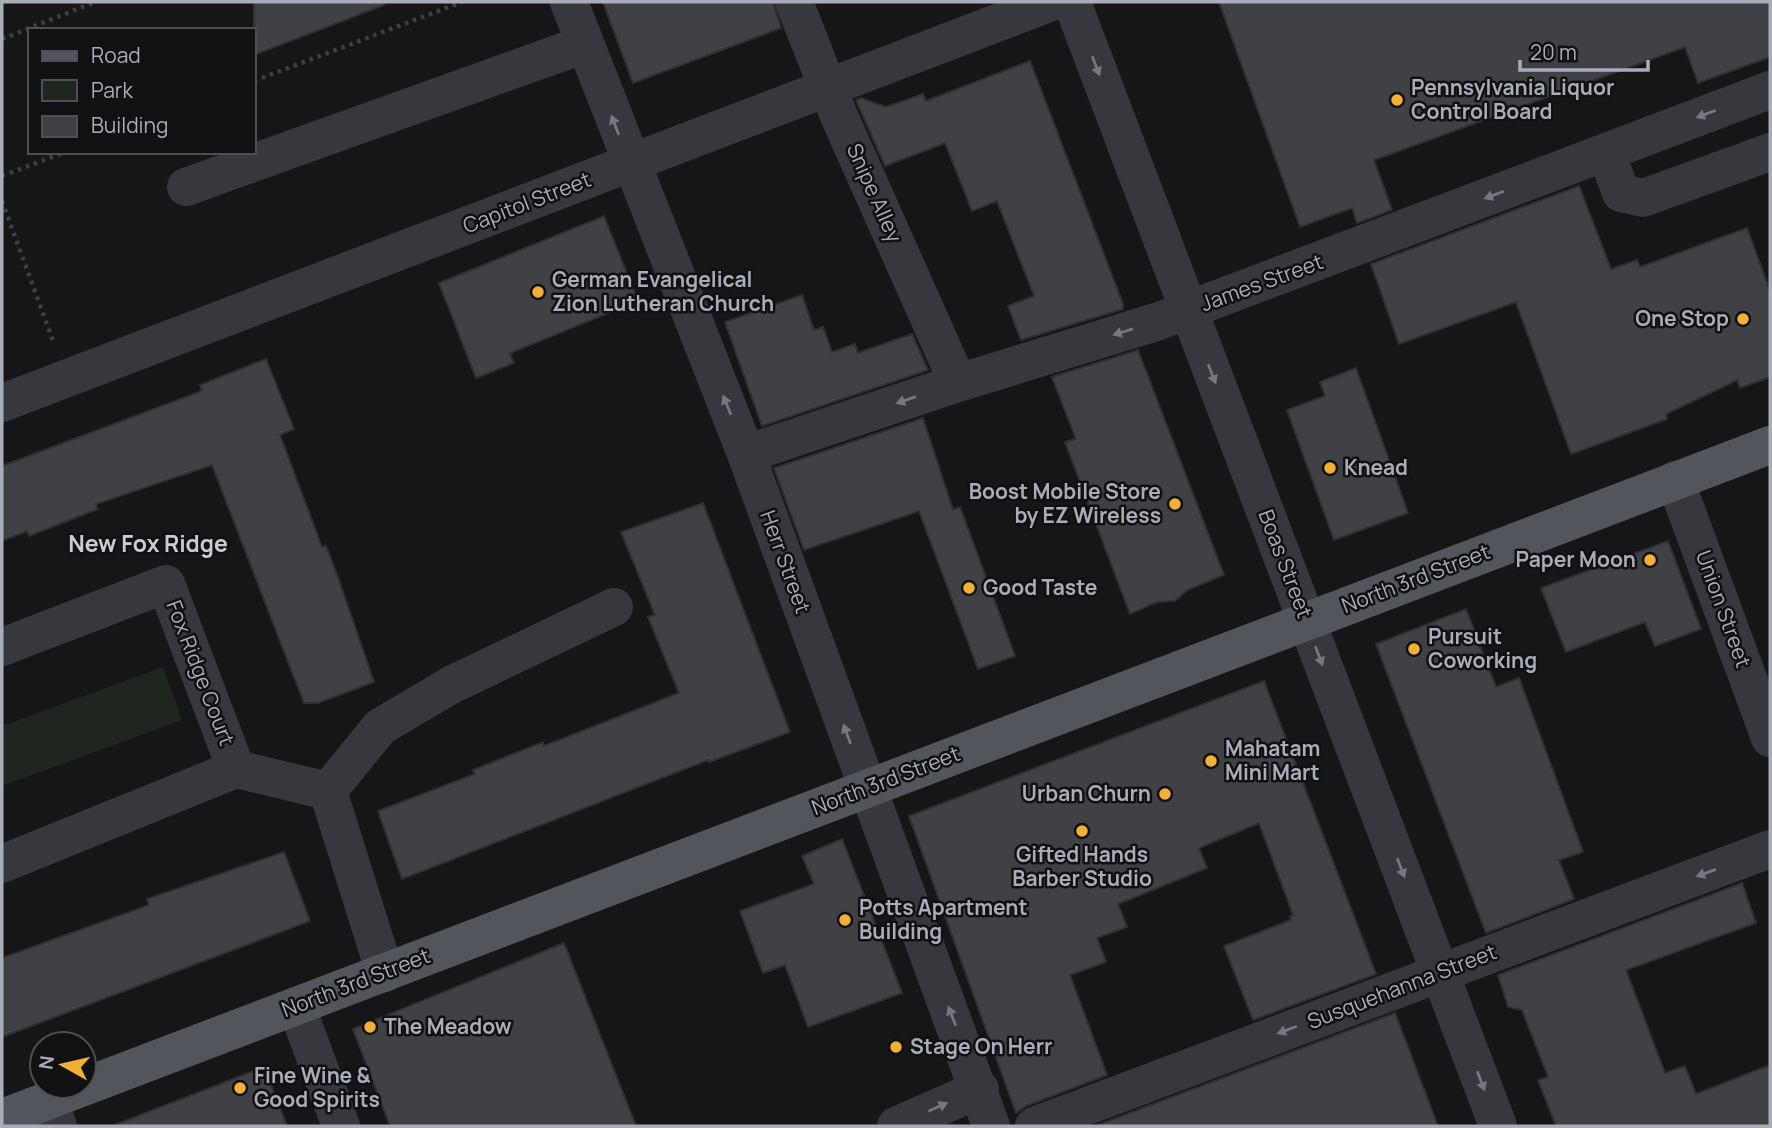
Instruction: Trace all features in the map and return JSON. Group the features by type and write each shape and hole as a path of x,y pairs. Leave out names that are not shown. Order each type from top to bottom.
{"main road":[{"name":"North 3rd Street","path":"2,1118 53,1114 296,1006 1770,444"}],"street":[{"name":"Herr Street","path":"569,2 630,164 746,454 980,1089 991,1126"},
{"name":"Snipe Alley","path":"794,2 827,86 958,383"},
{"name":"Capitol Street","path":"2,403 1052,2"},
{"name":"Boas Street","path":"1072,2 1498,1126"},
{"path":"186,187 585,44"},
{"name":"James Street","path":"746,454 958,383 1188,311 1770,90"},
{"path":"1606,152 1621,193 1643,198 1770,152"},
{"name":"Union Street","path":"1675,480 1770,738"},
{"name":"Fox Ridge Court","path":"2,648 166,584 236,769 2,864"},
{"path":"328,790 380,727 451,685 614,607"},
{"path":"236,769 328,790"},
{"path":"328,790 385,972"},
{"name":"Susquehanna Street","path":"1034,1126 1770,849"},
{"path":"296,1006 341,1126"},
{"path":"896,1126 980,1089"}],"path":[{"path":"30,28 95,2"},
{"path":"256,80 462,2"},
{"path":"2,39 28,29"},
{"path":"2,176 60,154"},
{"path":"2,201 67,378"}],"green space":[{"path":"163,667 182,720 2,786 2,726"}],"building":[{"path":"254,2 384,2 384,5 256,54"},
{"path":"603,2 773,2 781,28 633,83"},
{"name":"Pennsylvania Liquor Control Board","path":"1219,2 1770,2 1770,57 1698,83 1685,47 1374,160 1392,210 1357,223 1352,208 1300,227"},
{"path":"1030,61 1123,309 1021,340 1008,306 1034,296 997,201 972,211 945,143 885,166 856,100 861,98 886,107 923,94 926,101"},
{"path":"1579,186 1611,269 1637,260 1640,267 1747,228 1770,291 1770,377 1740,388 1737,380 1666,414 1667,419 1571,454 1516,302 1399,344 1371,264"},
{"name":"German Evangelical Zion Lutheran Church","path":"604,216 638,301 510,353 514,363 476,378 439,283"},
{"path":"802,295 814,330 823,327 832,352 855,344 858,353 912,334 928,370 762,426 725,322"},
{"path":"1138,350 1224,575 1187,590 1175,601 1157,602 1130,614 1065,442 1076,439 1052,377"},
{"path":"266,359 294,429 280,435 322,547 326,546 339,580 374,682 318,703 304,703 212,465 96,504 98,509 29,536 27,531 2,541 2,466 202,391 200,385"},
{"path":"1356,368 1408,513 1334,540 1287,410 1325,396 1320,382"},
{"path":"923,418 953,510 960,507 1015,656 978,669 919,511 804,550 774,468"},
{"path":"703,503 790,732 709,762 708,760 402,879 378,811 475,774 473,770 543,742 544,746 679,693 648,617 655,615 621,532"},
{"path":"1668,541 1701,629 1655,646 1645,622 1566,652 1541,588"},
{"path":"1466,609 1496,687 1519,678 1583,852 1559,860 1574,899 1486,933 1376,644"},
{"path":"1264,681 1376,974 1253,1020 1224,946 1291,920 1290,916 1293,915 1259,823 1199,848 1207,868 1118,904 1127,927 1097,938 1106,962 1070,975 1107,1075 1026,1106 1016,1113 909,816"},
{"path":"842,839 902,993 808,1027 785,965 763,973 740,911 814,884 802,856"},
{"path":"284,852 310,921 2,1037 2,958 149,905 147,899"},
{"path":"1742,883 1756,923 1626,970 1665,1073 1685,1066 1696,1094 1770,1065 1770,1126 1556,1126 1538,1080 1548,1077 1522,1010 1508,1007 1498,975"},
{"path":"564,943 636,1126 390,1126 353,1029"},
{"path":"1395,1013 1438,1126 1095,1126"},
{"path":"264,1067 287,1126 117,1124"}],"place":[{"name":"Pennsylvania Liquor Control Board","path":"1397,100"},
{"name":"German Evangelical Zion Lutheran Church","path":"538,292"},
{"name":"One Stop","path":"1743,319"},
{"name":"Knead","path":"1330,468"},
{"name":"Boost Mobile Store by EZ Wireless","path":"1175,504"},
{"name":"Paper Moon","path":"1650,560"},
{"name":"Good Taste","path":"969,588"},
{"name":"Pursuit Coworking","path":"1414,649"},
{"name":"Mahatam Mini Mart","path":"1211,761"},
{"name":"Urban Churn","path":"1165,794"},
{"name":"Gifted Hands Barber Studio","path":"1082,831"},
{"name":"Potts Apartment Building","path":"845,920"},
{"name":"The Meadow","path":"370,1027"},
{"name":"Stage On Herr","path":"896,1047"},
{"name":"Fine Wine & Good Spirits","path":"240,1088"}],"district":[{"name":"New Fox Ridge","path":"148,544"}]}
